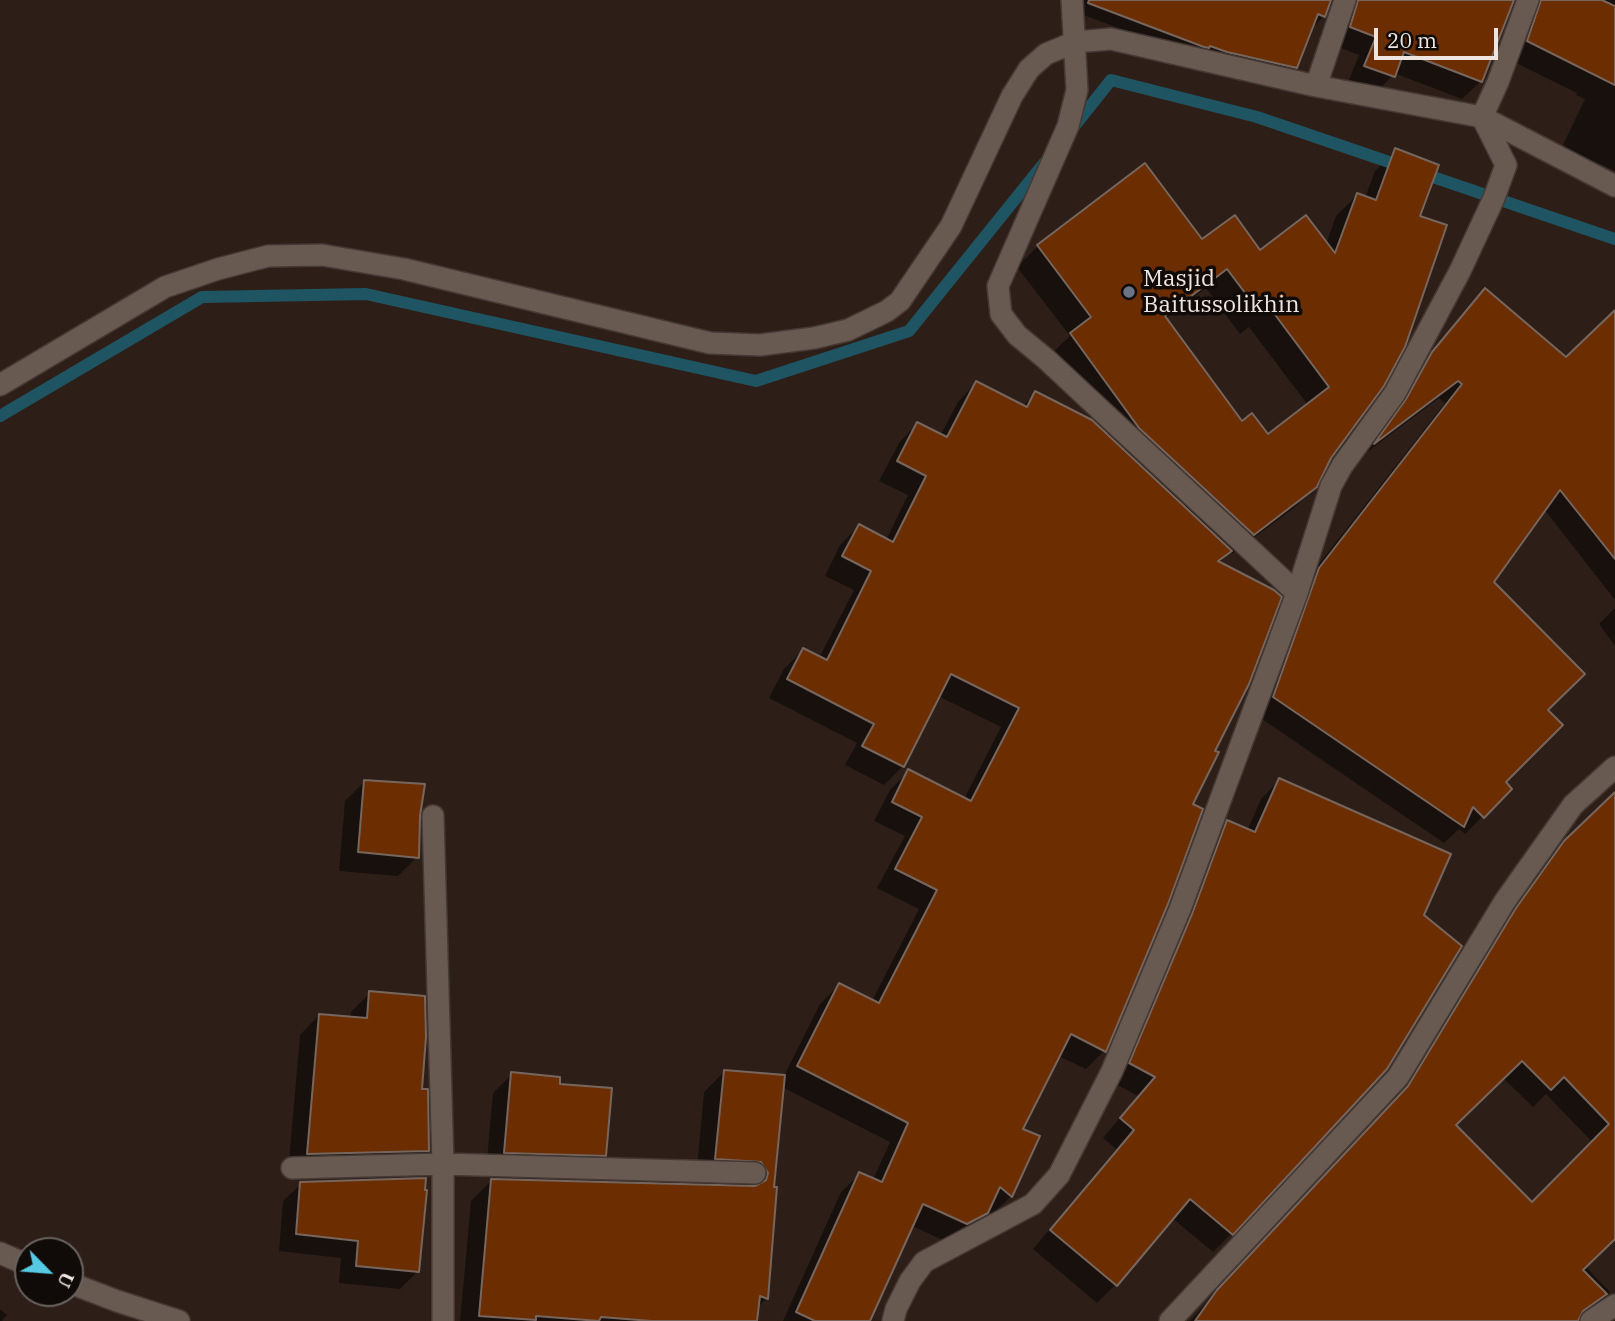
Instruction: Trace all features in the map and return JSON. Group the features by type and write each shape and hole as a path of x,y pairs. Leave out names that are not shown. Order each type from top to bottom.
{"street":[{"path":"1072,0 1077,90 1068,126 998,286 1001,314 1017,335 1297,593"},
{"path":"1316,86 1345,0"},
{"path":"1482,117 1528,0"},
{"path":"0,386 165,287 268,256 322,255 404,269 710,343 760,345 814,338 848,330 887,311 900,301 951,226 1012,96 1030,69 1046,54 1074,42 1111,39 1316,86 1482,117 1615,186"},
{"path":"893,1321 910,1281 924,1262 1034,1205 1059,1175 1112,1071 1180,909 1297,593 1331,486 1342,466 1395,393 1460,271 1494,198 1506,165 1482,117"},
{"path":"1170,1321 1398,1077 1505,901 1573,805 1615,767"},
{"path":"433,816 443,1164 443,1321"},
{"path":"292,1168 443,1164 755,1173"},
{"path":"84,1288 169,1320"},
{"path":"1591,1321 1615,1305"}],"building":[{"path":"1089,0 1331,0 1325,17 1318,14 1297,68 1210,46 1204,47 1088,3"},
{"path":"1358,0 1514,0 1482,82 1404,52 1395,77 1364,66 1376,37 1350,27"},
{"path":"1541,0 1602,0 1615,6 1615,85 1527,41"},
{"path":"1395,148 1439,165 1420,216 1447,225 1405,347 1384,386 1331,458 1317,487 1254,535 1139,428 1070,333 1091,317 1037,245 1145,163 1202,239 1235,215 1260,250 1306,215 1335,253 1357,193 1376,200","holes":["1227,269 1261,314 1270,308 1329,387 1268,434 1252,413 1242,421 1165,316"]},
{"path":"1485,288 1566,357 1615,310 1615,559 1560,490 1494,582 1585,674 1548,710 1563,725 1506,782 1512,789 1484,818 1473,807 1464,827 1273,697 1319,568 1462,384 1458,381 1374,444 1406,399 1432,352"},
{"path":"976,381 1027,407 1035,391 1092,420 1232,551 1218,561 1274,590 1282,597 1249,684 1215,751 1219,752 1193,804 1203,809 1168,904 1106,1052 1071,1034 1023,1129 1040,1136 1012,1197 1000,1187 988,1213 967,1224 923,1204 870,1321 815,1321 796,1312 859,1172 882,1182 908,1123 797,1066 839,983 879,1003 937,890 895,869 922,817 892,802 908,769 971,801 1019,708 951,674 904,767 862,746 874,724 787,679 803,648 827,660 871,571 842,556 859,524 893,542 926,476 897,461 917,422 947,437"},
{"path":"1279,778 1451,854 1424,915 1462,946 1387,1069 1233,1235 1190,1199 1117,1286 1050,1230 1134,1130 1120,1118 1155,1077 1129,1063 1192,914 1227,820 1255,832"},
{"path":"364,780 425,784 420,816 419,858 358,852"},
{"path":"1615,792 1615,1239 1583,1270 1607,1294 1583,1311 1578,1321 1195,1321 1217,1290 1408,1086 1516,908 1564,841","holes":["1522,1061 1551,1090 1564,1077 1609,1124 1532,1202 1456,1125"]},
{"path":"369,991 425,996 426,1037 422,1089 428,1089 429,1151 307,1154 319,1014 367,1018"},
{"path":"724,1070 785,1075 774,1187 777,1187 768,1299 760,1296 757,1321 651,1321 601,1317 599,1321 536,1316 536,1320 479,1316 491,1179 755,1186 766,1180 768,1173 761,1162 715,1159"},
{"path":"511,1072 560,1077 560,1084 612,1088 606,1156 504,1153"},
{"path":"426,1178 419,1272 356,1266 358,1241 296,1234 300,1182"}],"waterway":[{"path":"1072,129 1111,80 1257,117 1615,239"},
{"path":"0,416 202,297 366,294 756,381 909,331 1045,162"}],"place":[{"name":"Masjid Baitussolikhin","path":"1129,292"}]}
